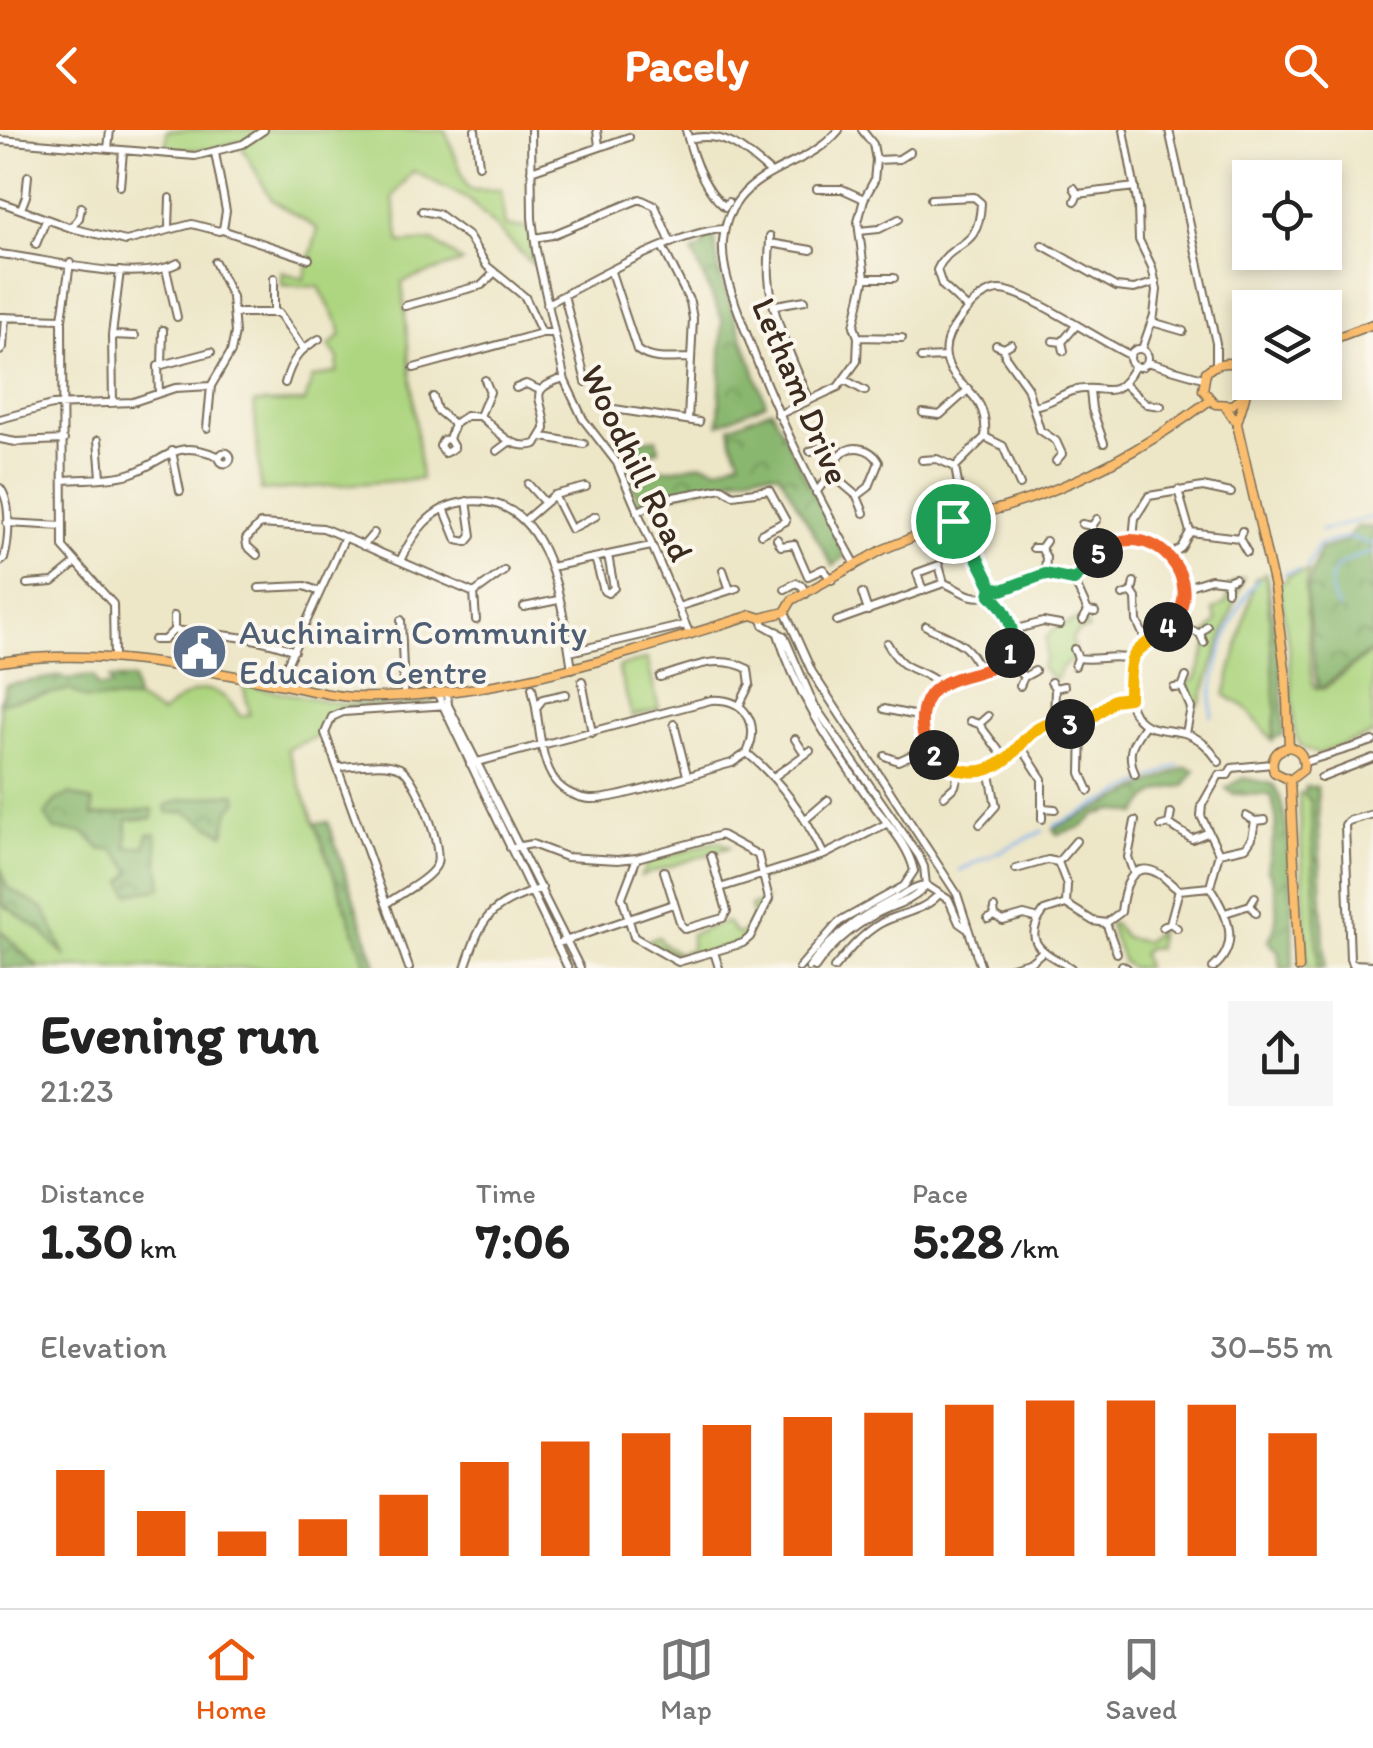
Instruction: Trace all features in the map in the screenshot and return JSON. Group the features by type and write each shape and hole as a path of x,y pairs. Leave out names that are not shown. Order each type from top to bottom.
{"main road":[{"path":"1342,336 1373,324"},
{"path":"1232,364 1221,363 1204,378 1204,390 1210,400 1225,406 1237,424 1274,587 1284,658 1289,747"},
{"path":"976,516 1059,490 1139,448 1210,400"},
{"path":"1225,406 1238,400"},
{"path":"1237,424 1242,400"},
{"path":"962,506 973,510 976,516 976,522 967,530 953,521 953,515 962,506"},
{"path":"0,662 44,656 114,659 332,695 442,692 572,669 752,615 761,618 785,612 789,603 856,565 913,535 953,521"},
{"path":"1289,747 1301,753 1305,762 1303,770 1290,780 1274,772 1272,764 1281,749 1289,747"},
{"path":"1290,780 1299,968"}],"street":[{"path":"108,150 110,130"},
{"path":"0,140 180,156 215,153 243,144 264,130"},
{"path":"476,130 479,165"},
{"name":"Woodhill Road","path":"532,130 534,238 564,378 583,419 616,463 690,636"},
{"path":"597,130 599,146"},
{"path":"686,130 703,177 717,200 725,207 728,202"},
{"path":"548,304 667,245 696,233 725,229 738,200 771,174 810,156 839,130"},
{"path":"778,415 826,393 845,380 857,361 858,337 854,326 864,278 858,222 874,181 876,160 873,144 862,130"},
{"path":"1124,130 1135,188 1139,240 1156,282 1157,300 1142,349 1147,362"},
{"path":"1170,130 1221,363"},
{"path":"688,140 713,135 730,140 771,174"},
{"path":"531,171 629,137"},
{"path":"120,186 123,151"},
{"path":"876,160 898,159 910,152"},
{"path":"215,153 226,212 223,228"},
{"path":"21,209 28,176"},
{"path":"1075,194 1135,188"},
{"path":"817,189 842,190 864,199"},
{"path":"931,199 941,202 974,197 981,203 974,234 937,270 942,285 968,309"},
{"path":"169,228 170,198"},
{"path":"534,238 552,235 640,199 655,206 693,319 688,420"},
{"path":"0,202 71,228 126,241 192,224 223,228 309,259"},
{"path":"71,228 81,207"},
{"path":"422,211 438,214 468,236 494,274 525,297 542,332"},
{"path":"860,231 880,228 899,219"},
{"path":"36,244 46,220"},
{"name":"Letham Drive","path":"725,229 724,260 731,289 778,415 856,565"},
{"path":"809,399 783,336 769,276 770,240 811,250"},
{"path":"1048,246 1116,287 1134,289 1156,282"},
{"path":"0,254 141,273 178,263"},
{"path":"207,428 211,386 231,352 234,313 232,297 215,262"},
{"path":"70,263 62,318 63,547 113,604 114,659"},
{"path":"166,269 177,317"},
{"path":"113,403 112,335 120,271"},
{"path":"611,272 637,350 661,358 692,358"},
{"path":"405,306 482,284 494,274"},
{"path":"274,278 274,311 303,348"},
{"path":"864,278 894,278"},
{"path":"956,466 985,437 984,408 951,370 946,342 968,309 987,293 1014,291 1130,355 1135,366"},
{"path":"564,295 586,382"},
{"path":"776,305 804,300"},
{"path":"234,313 274,311"},
{"path":"0,351 2,317 62,318"},
{"path":"1152,322 1172,324 1184,331"},
{"path":"1060,344 1075,327"},
{"path":"162,365 163,330"},
{"path":"414,368 542,332 554,333"},
{"path":"112,335 135,336"},
{"path":"858,337 902,338"},
{"path":"285,384 292,362 303,348 319,340"},
{"path":"1004,346 1005,356 1027,387 1040,430 1056,441 1062,454 1056,461"},
{"path":"1130,355 1142,349"},
{"path":"159,393 158,366 211,352"},
{"path":"921,358 946,357"},
{"path":"1135,366 1147,362"},
{"path":"1147,362 1204,378"},
{"path":"1033,406 1048,404 1077,390 1109,392 1125,385 1135,366"},
{"path":"450,439 454,424 466,416 480,416 509,442 523,447 536,444 543,438 546,421 538,399 540,390 544,384 564,378"},
{"path":"480,416 490,392 485,380"},
{"path":"845,380 865,392"},
{"path":"516,388 526,384 540,390"},
{"path":"1125,385 1147,404 1162,406"},
{"path":"0,418 64,404 133,402 175,388 211,386"},
{"path":"923,413 940,414 969,389"},
{"path":"1090,391 1104,442"},
{"path":"433,397 438,410 454,424"},
{"path":"614,408 699,422"},
{"path":"985,437 1003,446 1020,484"},
{"path":"543,438 584,444"},
{"path":"0,439 64,440"},
{"path":"98,440 101,477"},
{"path":"497,451 509,442"},
{"path":"816,494 838,456 848,449 864,448 875,454 879,462 869,487 857,496"},
{"path":"64,480 138,470 172,451 192,449 220,457"},
{"path":"810,451 820,449 838,456"},
{"path":"172,451 180,490"},
{"path":"922,460 937,459 956,466"},
{"path":"956,466 962,506"},
{"path":"831,474 857,496 864,513"},
{"path":"528,484 544,502"},
{"path":"525,520 554,496 586,487"},
{"path":"1134,540 1136,518 1149,496 1203,487 1230,492"},
{"path":"0,488 6,496 7,523 7,549 0,562"},
{"path":"637,512 663,500 722,488 733,495 769,490 786,521 760,534"},
{"path":"1169,556 1181,548 1190,532 1178,490"},
{"path":"554,496 571,529 596,516"},
{"path":"444,508 456,540 467,542 472,536 467,502"},
{"path":"400,562 410,539 427,518 444,508 467,502 492,503 525,520 544,546 551,567 572,669"},
{"path":"7,523 63,526"},
{"path":"1082,524 1095,523 1094,544 1100,550"},
{"path":"256,555 246,539 260,524 314,526 474,593"},
{"path":"967,530 991,591 999,599 1013,630 1013,648 996,666 960,675 941,685 928,699 922,717 928,748 944,764 959,771 989,770 1006,760 1031,733 1054,722 1082,725 1114,700 1129,698"},
{"path":"1190,532 1240,534 1248,552"},
{"path":"364,546 374,533"},
{"path":"278,684 345,537"},
{"path":"778,538 781,546 794,544 808,576 823,569 832,580"},
{"path":"1074,580 1100,550 1115,542 1134,540 1154,545 1169,556 1183,588 1181,604 1174,621 1146,640 1130,659 1129,698 1138,719 1146,726 1186,733 1210,748 1219,762"},
{"path":"551,567 651,546"},
{"path":"1040,546 1046,557 1045,574"},
{"path":"595,558 608,593 614,588 608,555"},
{"path":"27,584 54,582 76,563"},
{"path":"923,592 917,573 938,566 949,585 976,598 1045,574 1074,580 1092,612 1083,620"},
{"path":"678,607 733,589 723,570"},
{"path":"474,593 504,571"},
{"path":"1183,588 1211,578 1231,579 1227,591"},
{"path":"1134,582 1128,594 1136,598 1137,621 1146,640"},
{"path":"785,589 796,583 806,594"},
{"path":"837,621 949,585"},
{"path":"259,588 305,586 320,592"},
{"path":"999,599 1002,590"},
{"path":"474,593 476,620"},
{"path":"862,594 868,611"},
{"path":"524,607 558,600"},
{"path":"785,612 815,677 951,884 981,968"},
{"path":"154,640 164,640 174,630 174,616"},
{"path":"761,618 764,625 784,636 814,705 924,866 926,884 948,900 959,923 967,928"},
{"path":"400,620 404,694"},
{"path":"1174,621 1200,634 1204,643"},
{"path":"570,652 686,625"},
{"path":"1013,630 1060,625"},
{"path":"931,626 973,652 980,670"},
{"path":"1200,634 1208,626"},
{"path":"174,630 254,642 273,641 294,650"},
{"path":"777,631 804,700 886,824 907,845 914,871 910,880 840,922 799,968"},
{"path":"886,640 904,667 930,676 941,685"},
{"path":"1076,658 1094,660 1117,655 1130,659"},
{"path":"1006,659 1024,677"},
{"path":"660,677 717,660 738,664 748,669 750,684 740,704"},
{"path":"1020,686 1024,677 1036,671"},
{"path":"1186,677 1178,688 1190,708 1186,733"},
{"path":"582,681 592,733"},
{"path":"1054,722 1057,685"},
{"path":"475,764 543,746 592,733 711,700 740,704 753,730 747,752 732,762 592,800 571,794 556,783 543,746 532,688"},
{"path":"442,692 445,706 520,844 580,968"},
{"path":"536,708 542,699 566,694"},
{"path":"409,968 325,733 332,717 343,712 445,706"},
{"path":"882,708 922,717"},
{"path":"988,716 975,722 1006,760"},
{"path":"674,724 687,775"},
{"path":"1082,725 1081,773 1090,791"},
{"path":"1136,774 1129,759 1131,745 1146,726"},
{"path":"775,776 807,752 795,739"},
{"path":"1305,762 1373,741"},
{"path":"1020,745 1042,779 1042,819"},
{"path":"884,756 898,762 928,748"},
{"path":"747,752 775,776 806,819 824,856"},
{"path":"1322,778 1373,758"},
{"path":"1219,762 1228,761 1232,768"},
{"path":"1219,762 1216,768 1220,775"},
{"path":"475,764 568,968"},
{"path":"1232,768 1272,764"},
{"path":"337,767 403,768 421,799 439,861 434,870 386,904"},
{"path":"1220,775 1228,775 1232,768"},
{"path":"980,824 996,806 989,770"},
{"path":"944,796 955,786 959,771"},
{"path":"1216,967 1230,940 1225,913 1210,887 1219,853 1201,816 1202,805 1220,775"},
{"path":"806,819 828,800"},
{"path":"1043,808 1055,808"},
{"path":"1171,813 1166,825 1192,838 1207,833"},
{"path":"1373,814 1348,821 1345,826 1350,959 1352,964 1373,964"},
{"path":"1246,816 1255,821 1265,820"},
{"path":"1134,874 1128,857 1135,821"},
{"path":"1219,853 1246,847 1255,821"},
{"path":"720,888 824,856 886,824"},
{"path":"510,848 532,844 566,857 588,860 637,858 721,835 754,852 769,899 743,943 678,962 639,942 628,918 622,890 637,858"},
{"path":"1058,862 1076,841"},
{"path":"664,871 685,929 723,918 727,911 711,856"},
{"path":"1016,869 1048,860 1058,862"},
{"path":"1058,862 1066,885 1066,904"},
{"path":"1071,968 1042,952 1036,943 1034,930 1039,918 1054,905 1066,904 1094,921 1106,923 1121,912 1124,886 1134,874 1148,870 1179,890 1210,887"},
{"path":"812,968 833,938 861,916 926,884"},
{"path":"465,968 479,926 490,911 542,888"},
{"path":"1170,926 1179,890"},
{"path":"834,968 867,933 883,922 932,902 939,894"},
{"path":"1225,913 1250,905 1255,897"},
{"path":"556,944 673,904"},
{"path":"1250,905 1256,914"},
{"path":"992,914 1003,921 1024,915 1039,918"},
{"path":"1106,923 1116,953"},
{"path":"714,952 720,968"},
{"path":"1004,967 1032,961 1042,952"}],"green space":[{"path":"167,130 445,130 467,186 472,190 501,190 505,226 529,228 532,264 469,200 413,171 393,197 400,243 433,241 462,262 402,282 421,479 261,491 254,403 305,402 312,378 337,372 338,359 329,346 341,335 340,327 319,287 282,285 282,272 304,279 318,229 272,200 239,142 211,149 166,150"},
{"path":"714,236 720,275 766,403 719,424 722,319 692,252 704,247 701,237"},
{"path":"771,409 845,556 833,566 779,473 759,472 639,503 618,446 629,440 657,439 659,450 634,455 636,461 654,469 702,463 718,468 741,459 730,427"},
{"path":"1356,527 1373,527 1373,649 1323,687 1317,687 1306,592 1320,549 1345,542"},
{"path":"1308,571 1305,588 1315,688 1324,689 1373,651 1373,734 1317,754 1301,746 1295,735 1279,583 1287,580 1286,576"},
{"path":"1266,573 1276,711 1272,740 1245,707 1225,695 1255,579"},
{"path":"1266,573 1279,653 1283,714 1283,734 1272,740 1276,711"},
{"path":"1243,578 1201,701 1195,707 1187,691 1189,681 1196,679 1208,644 1206,634 1217,622 1213,610 1226,603 1232,583"},
{"path":"1078,619 1088,629 1079,631 1072,639 1075,658 1062,667 1055,680 1041,668 1046,638 1054,629"},
{"path":"647,659 659,709 632,716 618,667"},
{"path":"61,676 93,676 98,687 112,686 109,679 133,679 136,700 86,699 70,690 0,703 6,685"},
{"path":"243,685 343,704 431,701 342,708 330,714 321,735 287,749 368,968 39,968 0,930 0,701 70,690 135,698 161,714 183,697 204,690 222,695 240,716 250,714"},
{"path":"1186,767 1195,770 1184,786 1156,793 1137,814 1112,810 1095,815 1082,827 1057,834 1053,829"},
{"path":"1244,778 1273,784 1280,799 1288,845 1293,968 1280,968 1278,951 1268,941 1276,916 1274,885 1267,868 1277,821 1271,795 1232,794 1226,788"},
{"path":"1305,787 1317,787 1325,968 1318,968 1311,801 1304,794"},
{"path":"235,793 238,801 229,810 224,834 186,812 168,813 165,806 181,800"},
{"path":"70,794 93,802 93,816 153,809 153,818 127,820 127,848 145,846 148,834 156,834 162,888 129,894 123,882 132,871 113,849 101,850 84,833 55,830 45,815 56,800"},
{"path":"1299,794 1311,801 1318,968 1307,968"},
{"path":"328,822 377,968 368,968 315,823"},
{"path":"718,841 730,847 641,876 648,862"},
{"path":"0,865 7,887 45,910 66,957 40,930 2,904"},
{"path":"766,900 742,942 684,959 646,941 659,937 678,953 691,949 691,934 727,922 736,934 747,931 753,918 750,906"},
{"path":"1109,924 1115,924 1125,938 1145,942 1158,931 1157,948 1146,949 1142,954 1146,967 1131,968 1123,962"},
{"path":"0,930 39,968 1,968"}],"waterway":[{"path":"1320,531 1373,517"},
{"path":"1307,568 1318,545 1349,537 1373,545"},
{"path":"1338,609 1331,576 1342,564 1373,552"},
{"path":"1284,573 1299,570"},
{"path":"1212,716 1214,684 1224,644 1240,607 1258,580"},
{"path":"1054,826 1179,765"},
{"path":"960,870 1043,831"}],"place":[{"name":"Auchinairn Community Educaion Centre","path":"200,652"}],"route":[{"path":"953,521 953,515 962,506 973,510 976,522 967,530 978,560 992,587 1002,590 1045,574 1074,580 1100,550 1115,542 1134,540 1154,545 1169,556 1183,588 1174,621 1146,640 1130,659 1129,698 1114,700 1082,725 1054,722 1043,726 1006,760 989,770 974,772 952,769 936,758 923,737 922,717 928,699 941,685 1006,659 1013,648 1013,630 999,599 990,595 992,587 967,530 953,521"}]}
